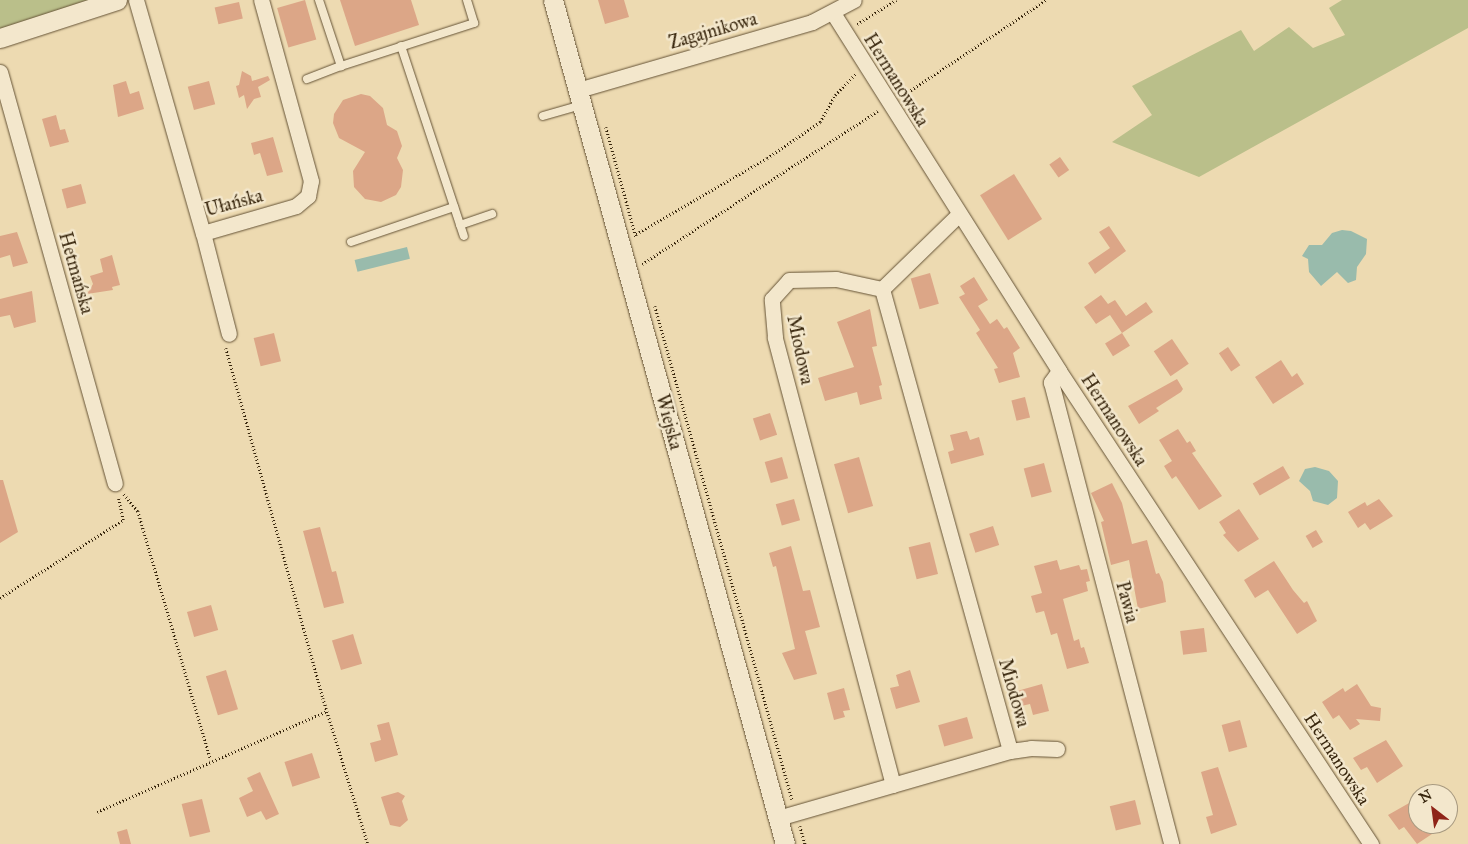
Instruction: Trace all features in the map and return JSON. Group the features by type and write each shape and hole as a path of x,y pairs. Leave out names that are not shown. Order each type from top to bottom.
{"street":[{"path":"0,38 117,0"},
{"name":"Ułańska","path":"136,0 203,233 296,206 308,196 311,181 261,0"},
{"name":"Wiejska","path":"553,0 579,97 787,815 785,844"},
{"name":"Zagajnikowa","path":"579,97 812,22 833,13 854,0"},
{"name":"Hermanowska","path":"833,13 864,65 1059,371 1370,844"},
{"name":"Hetmańska","path":"0,72 115,483"},
{"path":"882,289 959,214"},
{"path":"203,233 227,338"},
{"name":"Miodowa","path":"893,785 775,337 772,298 789,280 836,279 882,289 1010,752"},
{"name":"Pawia","path":"1059,371 1051,382 1171,844"},
{"name":"Miodowa","path":"787,815 1010,752 1031,748 1057,749"}],"lane":[{"path":"319,0 341,66"},
{"path":"307,79 341,66 474,23 467,0"},
{"path":"401,46 464,236"},
{"path":"543,116 579,97"},
{"path":"351,242 454,207"},
{"path":"460,225 492,214"}],"path":[{"path":"844,32 896,0"},
{"path":"640,265 1046,0"},
{"path":"636,240 636,233 767,158 820,122 835,95 864,65"},
{"path":"638,256 642,272"},
{"path":"653,302 661,317 787,815 805,844"},
{"path":"227,338 327,711 368,844"},
{"path":"0,598 123,520 115,483"},
{"path":"115,483 138,512 211,760"},
{"path":"98,812 211,760 327,711"}],"green space":[{"path":"0,0 90,0 0,29"},
{"path":"1342,0 1468,0 1468,28 1199,177 1112,142 1152,115 1132,86 1241,30 1254,51 1289,27 1313,48 1345,35 1329,8"}],"shaded area":[{"path":"1342,230 1351,231 1367,239 1366,254 1357,267 1356,280 1348,283 1337,272 1321,286 1309,272 1308,259 1302,256 1309,245 1322,245 1332,233"},
{"path":"407,247 410,259 358,272 355,260"},
{"path":"1315,467 1329,471 1338,481 1337,498 1328,505 1313,501 1310,491 1299,481 1305,469"}],"building":[{"path":"305,0 316,39 288,47 277,8"},
{"path":"340,0 411,0 419,25 355,46"},
{"path":"598,0 624,0 629,17 605,24"},
{"path":"239,2 243,19 218,24 215,8"},
{"path":"242,71 251,76 252,81 268,76 270,80 258,87 261,97 254,99 247,109 244,95 239,98 236,86 239,85"},
{"path":"126,81 130,94 139,91 144,109 118,117 113,85"},
{"path":"209,81 215,104 194,110 188,87"},
{"path":"361,94 370,96 383,108 387,125 397,131 402,146 397,158 403,170 401,187 396,195 381,202 365,199 354,187 353,171 365,152 339,138 333,123 334,114 343,100"},
{"path":"56,115 60,130 65,129 69,142 50,147 42,119"},
{"path":"273,137 283,172 267,176 260,153 254,155 251,143"},
{"path":"1060,157 1069,170 1059,178 1049,164"},
{"path":"1014,174 1042,219 1008,240 980,195"},
{"path":"81,184 86,203 67,208 62,189"},
{"path":"1109,226 1126,251 1095,274 1088,263 1110,248 1099,232"},
{"path":"17,232 28,263 13,267 10,255 0,258 0,236"},
{"path":"112,255 120,285 112,287 113,290 87,294 93,284 90,276 103,272 100,259"},
{"path":"930,273 939,304 920,309 911,279"},
{"path":"974,277 988,300 978,306 990,324 997,319 1004,329 1007,327 1020,348 1013,353 1020,377 999,383 994,369 998,368 976,333 980,330 959,297 965,294 960,286"},
{"path":"32,291 36,322 14,328 10,315 0,317 0,299"},
{"path":"1101,295 1108,304 1115,300 1126,316 1146,302 1153,312 1122,333 1110,315 1096,324 1084,307"},
{"path":"870,309 877,346 872,347 882,385 879,386 882,399 860,405 857,392 825,401 818,378 854,367 837,322"},
{"path":"274,333 281,361 261,366 254,338"},
{"path":"1122,333 1130,346 1113,356 1105,344"},
{"path":"1172,339 1189,364 1171,376 1154,351"},
{"path":"1228,347 1240,365 1231,371 1219,353"},
{"path":"1281,360 1292,377 1297,373 1304,384 1273,404 1255,377"},
{"path":"1177,379 1183,389 1181,392 1156,408 1159,411 1139,424 1128,406"},
{"path":"1025,397 1030,417 1016,421 1011,400"},
{"path":"770,413 777,435 760,440 753,419"},
{"path":"1178,429 1187,443 1190,441 1196,451 1192,453 1222,496 1199,510 1176,476 1172,479 1164,466 1172,461 1159,440"},
{"path":"967,431 970,440 979,437 984,455 951,464 948,452 954,450 950,435"},
{"path":"782,457 788,478 771,483 765,462"},
{"path":"859,457 873,506 848,513 834,464"},
{"path":"1044,463 1052,492 1031,497 1024,468"},
{"path":"1283,466 1290,478 1260,496 1253,484"},
{"path":"0,480 3,480 18,532 0,543"},
{"path":"1112,483 1122,503 1132,544 1147,540 1156,574 1159,573 1163,582 1166,602 1138,609 1129,560 1111,565 1101,522 1104,521 1091,493"},
{"path":"794,499 800,520 782,525 776,504"},
{"path":"1379,499 1393,516 1370,530 1365,523 1358,528 1348,512 1365,502 1367,506"},
{"path":"1239,509 1259,539 1238,552 1223,535 1226,533 1219,522"},
{"path":"993,526 999,545 975,553 969,534"},
{"path":"320,527 332,572 336,571 344,603 324,608 303,531"},
{"path":"1316,530 1323,542 1313,548 1306,536"},
{"path":"930,542 938,574 917,579 909,547"},
{"path":"791,546 803,591 810,590 820,627 805,631 817,674 794,680 782,653 795,649 776,566 773,567 769,553"},
{"path":"1057,560 1060,570 1079,565 1081,570 1087,569 1090,581 1086,582 1088,591 1063,599 1074,641 1079,639 1081,648 1084,647 1089,663 1067,669 1057,633 1051,635 1044,611 1036,613 1031,596 1042,593 1034,566"},
{"path":"1274,561 1293,590 1304,603 1307,601 1317,621 1297,634 1268,590 1255,598 1244,580"},
{"path":"211,605 218,630 194,637 187,612"},
{"path":"1204,628 1207,652 1183,655 1180,631"},
{"path":"353,634 362,664 341,670 332,640"},
{"path":"226,670 238,709 218,715 206,676"},
{"path":"910,670 920,702 896,709 890,688 899,686 896,675"},
{"path":"1042,684 1049,711 1033,715 1030,704 1017,707 1013,692"},
{"path":"1357,684 1371,706 1381,708 1380,721 1356,719 1360,724 1350,730 1339,715 1333,719 1322,702 1343,688 1345,692"},
{"path":"844,688 850,710 843,711 845,717 834,720 827,693"},
{"path":"967,717 973,738 944,746 938,725"},
{"path":"1240,720 1247,747 1229,752 1222,725"},
{"path":"389,722 398,755 375,762 370,743 381,740 377,725"},
{"path":"1386,740 1403,766 1377,783 1367,767 1361,770 1353,758"},
{"path":"312,753 320,778 292,787 284,762"},
{"path":"1218,767 1237,825 1211,834 1206,817 1213,815 1201,772"},
{"path":"260,772 279,814 266,820 261,811 247,817 239,798 253,791 247,778"},
{"path":"398,792 405,796 402,801 408,820 400,827 390,825 381,797"},
{"path":"202,799 210,832 190,837 182,804"},
{"path":"1135,800 1141,824 1116,831 1110,806"},
{"path":"1408,804 1408,832 1404,827 1399,830 1388,815"},
{"path":"127,829 131,844 120,844 117,832"},
{"path":"1409,834 1432,834 1417,844"}]}
